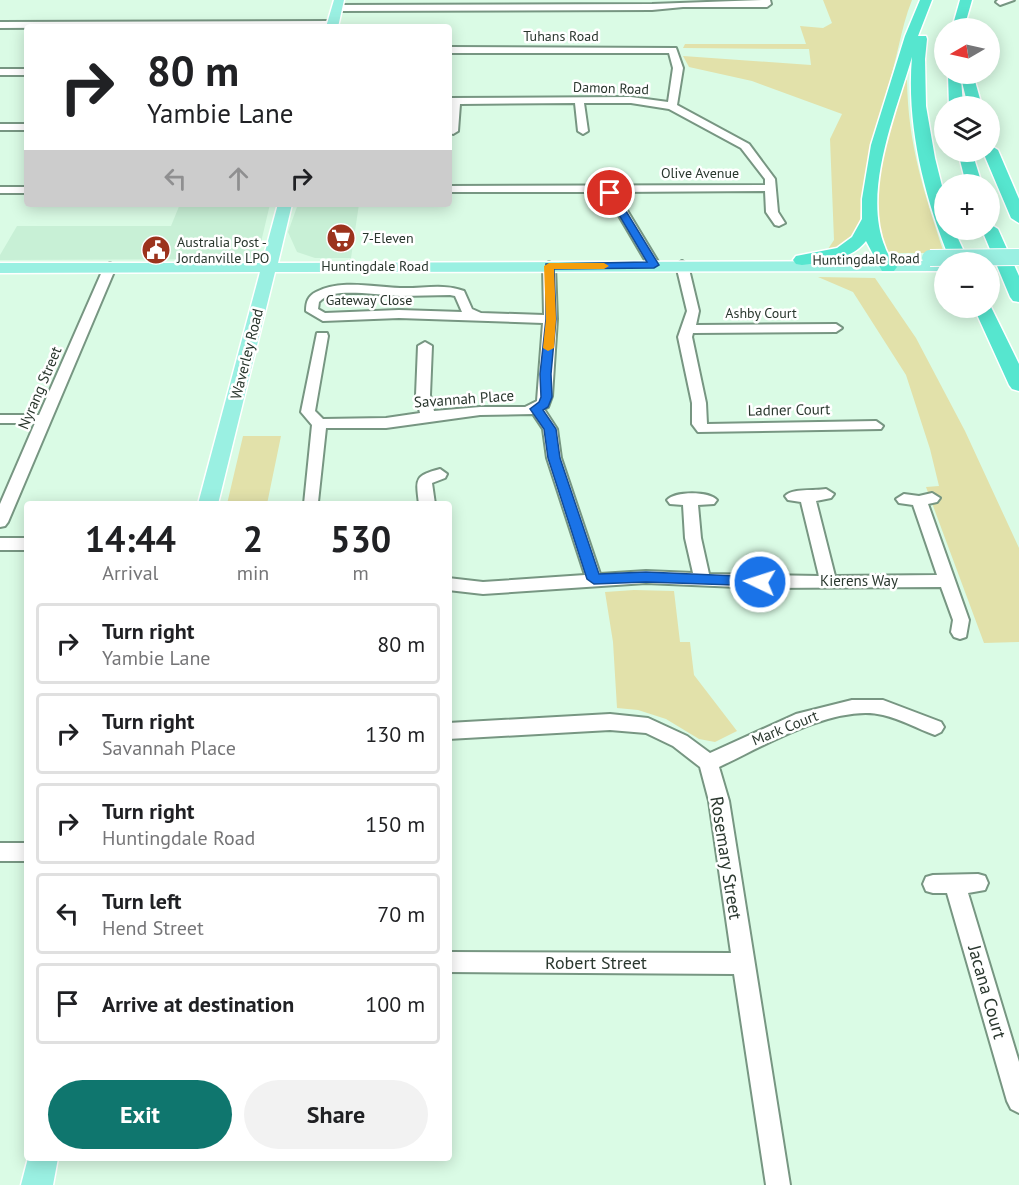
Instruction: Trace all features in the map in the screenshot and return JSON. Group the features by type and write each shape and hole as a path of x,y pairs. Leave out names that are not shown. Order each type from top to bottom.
{"highway":[{"path":"802,260 851,249 864,235 870,220 874,172 882,130 911,34 926,0"},
{"path":"932,0 920,44 918,74 927,159 934,185"},
{"path":"961,18 966,0"},
{"path":"995,162 1019,218"},
{"path":"870,220 883,262"},
{"path":"995,240 1019,297"},
{"path":"988,318 1019,385"}],"main road":[{"path":"333,24 338,4"},
{"name":"Waverley Road","path":"209,501 284,207"},
{"path":"276,239 291,255 325,266"},
{"name":"Huntingdale Road","path":"1000,259 1019,257"},
{"name":"Huntingdale Road","path":"750,265 802,260 934,264"},
{"name":"Huntingdale Road","path":"0,268 750,265 883,262"},
{"path":"221,267 254,287 261,299 287,278 325,266"},
{"path":"1000,266 1019,266"},
{"path":"37,1185 43,1161"}],"street":[{"path":"338,4 767,4 766,0"},
{"path":"1000,2 1010,0"},
{"path":"0,25 24,25"},
{"name":"Tuhans Road","path":"452,50 673,50 678,68 672,106"},
{"path":"0,72 24,72"},
{"path":"579,100 583,130"},
{"name":"Damon Road","path":"452,101 642,100 672,106 745,146 770,179 772,212 779,224"},
{"path":"452,101 453,131"},
{"path":"0,127 24,127"},
{"path":"608,188 654,265"},
{"name":"Olive Avenue","path":"452,189 772,188"},
{"path":"0,190 24,190"},
{"path":"682,265 693,311 693,317 687,329"},
{"name":"Savannah Place","path":"318,424 386,423 428,416 536,409 543,404 546,397 551,319 549,266"},
{"name":"Nyrang Street","path":"0,522 110,267"},
{"name":"Gateway Close","path":"482,318 464,308 460,294 445,290 402,292 334,290 318,294 312,299 311,306 312,311 323,317 399,314 482,318 551,319"},
{"name":"Ashby Court","path":"687,329 836,328"},
{"name":"Ladner Court","path":"687,329 685,337 699,403 699,424 703,429 876,426"},
{"path":"310,501 318,424 308,412 320,336"},
{"path":"425,346 423,395 428,416"},
{"path":"536,409 546,420 550,429 554,458 594,579"},
{"path":"0,419 45,419"},
{"path":"427,501 424,480 440,474"},
{"path":"826,494 800,497 829,582"},
{"path":"702,579 682,501 709,500"},
{"path":"918,500 961,620 960,632"},
{"path":"0,544 24,544"},
{"name":"Kierens Way","path":"452,584 493,587 534,586 594,579 646,577 760,582 947,581"},
{"name":"Mark Court","path":"708,763 802,719 838,709 883,707 935,727"},
{"path":"452,731 610,722 648,726 680,741 708,763"},
{"name":"Rosemary Street","path":"708,763 719,801 778,1185"},
{"path":"0,852 24,852"},
{"path":"933,884 978,883"},
{"name":"Jacana Court","path":"955,884 1019,1101"},
{"name":"Robert Street","path":"452,962 743,964"}],"shaded area":[{"path":"823,0 912,0 904,23 869,165 862,202 861,236 851,246 831,250 828,249 834,240 830,139 842,114 752,81 689,67 683,56 811,65 809,49 683,48 685,44 806,44 800,26 823,28 832,23"},
{"path":"903,79 907,80 910,126 918,168 934,222 934,240 940,240 944,252 883,253 877,222 876,194 884,144"},
{"path":"179,207 269,207 258,255 247,259 0,260 0,255 17,226 171,226"},
{"path":"297,207 359,207 351,258 315,258 297,252 288,232"},
{"path":"818,277 875,278 916,338 965,431 1019,548 1019,642 984,643 926,487 939,486 930,449 906,375 853,292"},
{"path":"243,436 281,436 268,501 228,501"},
{"path":"674,591 680,642 690,642 694,675 737,731 715,742 699,739 666,719 638,710 617,708 613,642 605,592"}],"building":[{"name":"7-Eleven","path":"351,232 349,244 331,244 333,233"}],"slow traffic":[{"path":"548,348 551,319 549,266 604,266"}],"place":[{"name":"7-Eleven","path":"341,238"},
{"name":"Australia Post - Jordanville LPO","path":"156,250"}],"route":[{"path":"610,193 654,265 549,266 551,319 546,397 543,404 536,409 546,420 550,429 554,458 594,579 646,577 760,582"}]}
